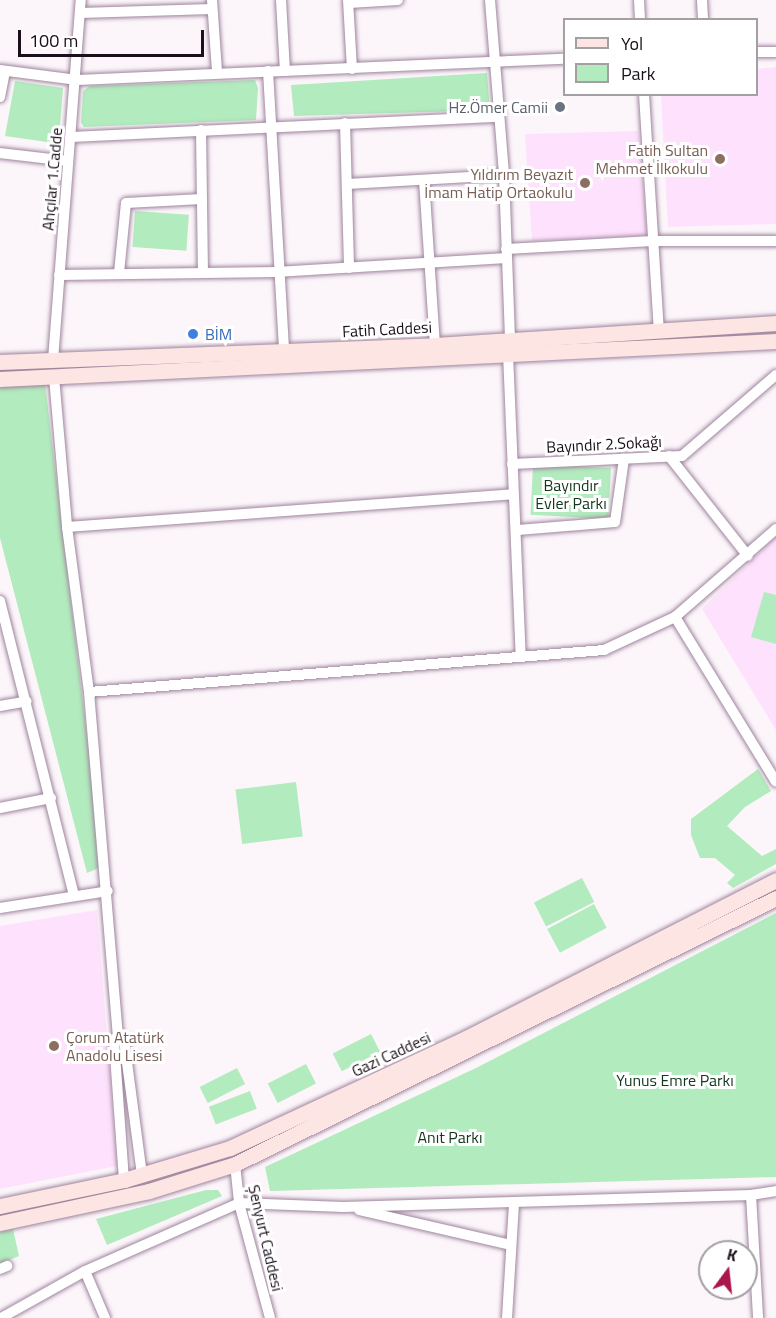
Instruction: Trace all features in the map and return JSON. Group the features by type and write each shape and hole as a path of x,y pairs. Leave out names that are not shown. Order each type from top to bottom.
{"street":[{"name":"Ahçılar 1.Cadde","path":"53,360 81,0"},
{"path":"281,0 285,71"},
{"path":"352,69 349,1 398,0"},
{"path":"490,0 504,175 513,494 518,530 521,657"},
{"path":"639,0 640,18"},
{"path":"702,0 703,18"},
{"path":"80,14 145,5 212,5 217,71"},
{"path":"758,52 776,52"},
{"path":"0,97 2,71 76,80 217,71 352,69 563,59"},
{"path":"268,71 277,272 284,351"},
{"path":"644,96 659,330"},
{"path":"70,137 500,117"},
{"path":"345,123 349,268"},
{"path":"201,130 203,271"},
{"path":"0,153 69,161"},
{"path":"348,184 504,175"},
{"path":"424,180 435,345"},
{"path":"120,273 126,203 202,199"},
{"path":"59,275 203,271 277,272 430,263 506,253 653,242 776,241"},
{"name":"Fatih Caddesi","path":"0,362 435,345 509,347 659,330 776,323"},
{"name":"Fatih Caddesi","path":"0,380 509,347 776,341"},
{"path":"53,360 67,527 89,692 108,891 118,1034 114,1042 124,1180 128,1196"},
{"name":"Bayındır 2.Sokağı","path":"512,464 682,456 776,375"},
{"path":"669,456 748,556"},
{"path":"518,530 615,522 624,459"},
{"path":"67,527 513,494"},
{"path":"89,692 604,650 675,617 748,556 776,529"},
{"path":"0,603 27,701 74,896"},
{"path":"675,617 776,782"},
{"path":"0,706 27,701"},
{"path":"0,808 51,798"},
{"name":"Gazi Caddesi","path":"0,1206 124,1180 230,1148 466,1038 776,880"},
{"path":"0,908 108,891"},
{"name":"Gazi Caddesi","path":"0,1223 128,1196 235,1164 776,898"},
{"path":"118,1034 124,1040 142,1175 147,1191"},
{"path":"230,1148 235,1164"},
{"name":"Şenyurt Caddesi","path":"235,1164 239,1203 270,1318"},
{"path":"1,1318 85,1271 239,1203 343,1207 751,1195 776,1191"},
{"path":"751,1195 758,1318"},
{"path":"507,1318 514,1202"},
{"path":"343,1207 511,1245"},
{"path":"85,1271 105,1318"}],"shaded area":[{"name":"Fatih Sultan Mehmet İlkokulu","path":"776,67 776,224 668,227 661,96 758,96 758,69"},
{"name":"Yıldırım Beyazıt İmam Hatip Ortaokulu","path":"638,131 647,232 643,236 532,241 525,134"},
{"path":"776,536 776,730 702,609"},
{"name":"Çorum Atatürk Anadolu Lisesi","path":"97,910 117,1166 0,1189 0,926"}],"green space":[{"path":"487,73 490,110 294,116 291,85"},
{"path":"255,80 258,88 256,120 84,127 81,123 83,91 90,86"},
{"path":"15,81 63,88 59,138 54,143 5,136"},
{"path":"135,211 189,215 186,251 132,247"},
{"path":"45,383 98,829 101,867 87,873 0,538 0,385"},
{"name":"Bayındır Evler Parkı","path":"533,464 611,468 608,519 530,515"},
{"path":"764,592 776,595 776,644 751,637"},
{"path":"758,769 771,791 745,807 727,826 762,856 776,849 776,864 733,888 727,883 735,875 715,858 700,858 691,835 691,819"},
{"path":"296,782 303,837 242,844 235,789"},
{"path":"582,878 594,902 546,927 534,903"},
{"path":"594,904 607,928 560,953 547,929"},
{"name":"Yunus Emre Parkı","path":"776,913 776,1177 270,1191 265,1167 476,1068"},
{"path":"371,1034 380,1052 342,1071 333,1054"},
{"path":"306,1064 316,1084 278,1103 268,1084"},
{"path":"237,1068 245,1084 208,1103 200,1087"},
{"path":"250,1091 257,1109 216,1125 209,1107"},
{"path":"206,1190 218,1190 222,1196 107,1245 96,1219"},
{"path":"13,1229 19,1256 0,1264 0,1232"}],"place":[{"name":"Hz.Ömer Camii","path":"560,107"},
{"name":"Fatih Sultan Mehmet İlkokulu","path":"720,159"},
{"name":"Yıldırım Beyazıt İmam Hatip Ortaokulu","path":"585,183"},
{"name":"BİM","path":"193,334"},
{"name":"Çorum Atatürk Anadolu Lisesi","path":"54,1046"}],"park label":[{"name":"Anıt Parkı","path":"450,1137"}]}
